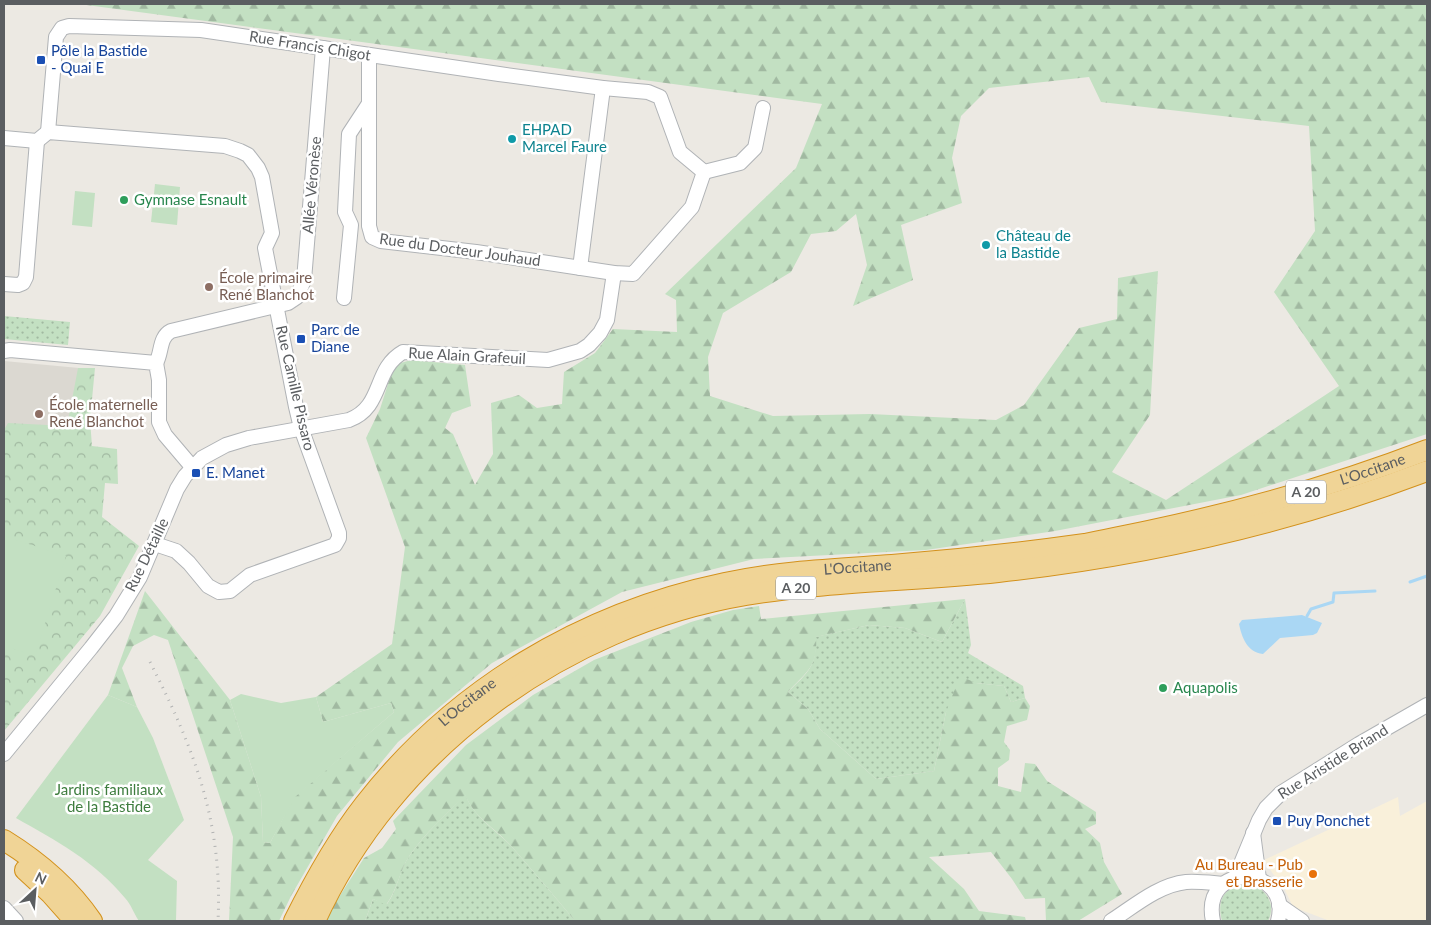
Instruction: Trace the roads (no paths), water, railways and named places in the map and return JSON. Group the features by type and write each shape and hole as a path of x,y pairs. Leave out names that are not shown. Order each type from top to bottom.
{"highway":[{"name":"L'Occitane","path":"294,921 334,849 363,806 420,742 457,709 506,672 551,646 592,626 667,598 726,583 790,573 929,562 1032,551 1088,543 1182,524 1278,500 1379,468 1427,450"},
{"name":"L'Occitane","path":"315,921 339,876 372,826 397,794 446,742 474,718 510,692 578,650 611,635 675,611 744,595 784,589 997,572 1174,544 1285,517 1386,486 1427,471"},
{"path":"4,840 34,860 60,883 92,921"},
{"path":"4,854 28,872 52,894 75,921"}],"street":[{"name":"Rue Francis Chigot","path":"48,132 56,37 62,28 69,26 201,30 603,88 648,92 660,97 680,152 704,172"},
{"name":"Allée Véronèse","path":"156,363 160,355 162,339 166,333 288,303 296,297 304,280 323,48"},
{"name":"Rue du Docteur Jouhaud","path":"369,55 369,217 372,238 381,241 476,252 580,268"},
{"path":"603,88 580,268 614,273 633,274 692,207 704,172 740,163 756,148 763,108"},
{"path":"344,298 350,225 345,212 349,134 368,104"},
{"path":"4,138 37,141 48,132"},
{"name":"Rue Camille Pissaro","path":"48,132 225,146 240,150 252,161 262,177 272,234 265,248 301,428 339,533 339,538 335,545 250,575 230,591 219,592 208,586 176,551 155,544"},
{"path":"4,284 18,285 24,283 26,276 37,141"},
{"name":"Rue Alain Grafeuil","path":"301,428 349,420 365,411 374,398 386,365 403,352 548,360 580,352 600,333 607,320 614,273"},
{"path":"4,351 91,356 156,363 159,380 159,422 165,435 193,468"},
{"name":"Rue Détaille","path":"4,754 112,621 140,576 177,489 202,458 226,444 301,428"},
{"name":"Rue Aristide Briand","path":"1213,901 1217,891 1229,881 1266,808 1281,793 1358,744 1427,705"},
{"path":"1253,833 1257,851 1259,879"},
{"path":"1111,921 1155,892 1169,886 1193,881 1201,883 1229,881 1247,876 1259,879 1269,885 1276,894 1279,905 1278,921"},
{"path":"1201,883 1213,901 1213,921"},
{"path":"1279,905 1302,921"},
{"path":"4,908 16,921"}],"water":[{"path":"1302,615 1322,623 1317,633 1280,638 1263,654 1257,653 1246,644 1239,624 1242,620"}],"waterway":[{"path":"1410,582 1427,576"},
{"path":"1307,616 1311,609 1333,602 1334,593 1375,591"}],"railway":[{"path":"150,662 180,725 202,787 216,851 218,921"}],"place":[{"name":"Pôle la Bastide - Quai E","path":"41,60"},
{"name":"EHPAD Marcel Faure","path":"512,139"},
{"name":"Gymnase Esnault","path":"124,200"},
{"name":"Château de la Bastide","path":"986,245"},
{"name":"École primaire René Blanchot","path":"209,287"},
{"name":"Parc de Diane","path":"301,339"},
{"name":"École maternelle René Blanchot","path":"39,414"},
{"name":"E. Manet","path":"196,473"},
{"name":"Aquapolis","path":"1163,688"},
{"name":"Puy Ponchet","path":"1277,821"},
{"name":"Au Bureau - Pub et Brasserie","path":"1313,874"}],"park label":[{"name":"Jardins familiaux de la Bastide","path":"109,798"}]}
